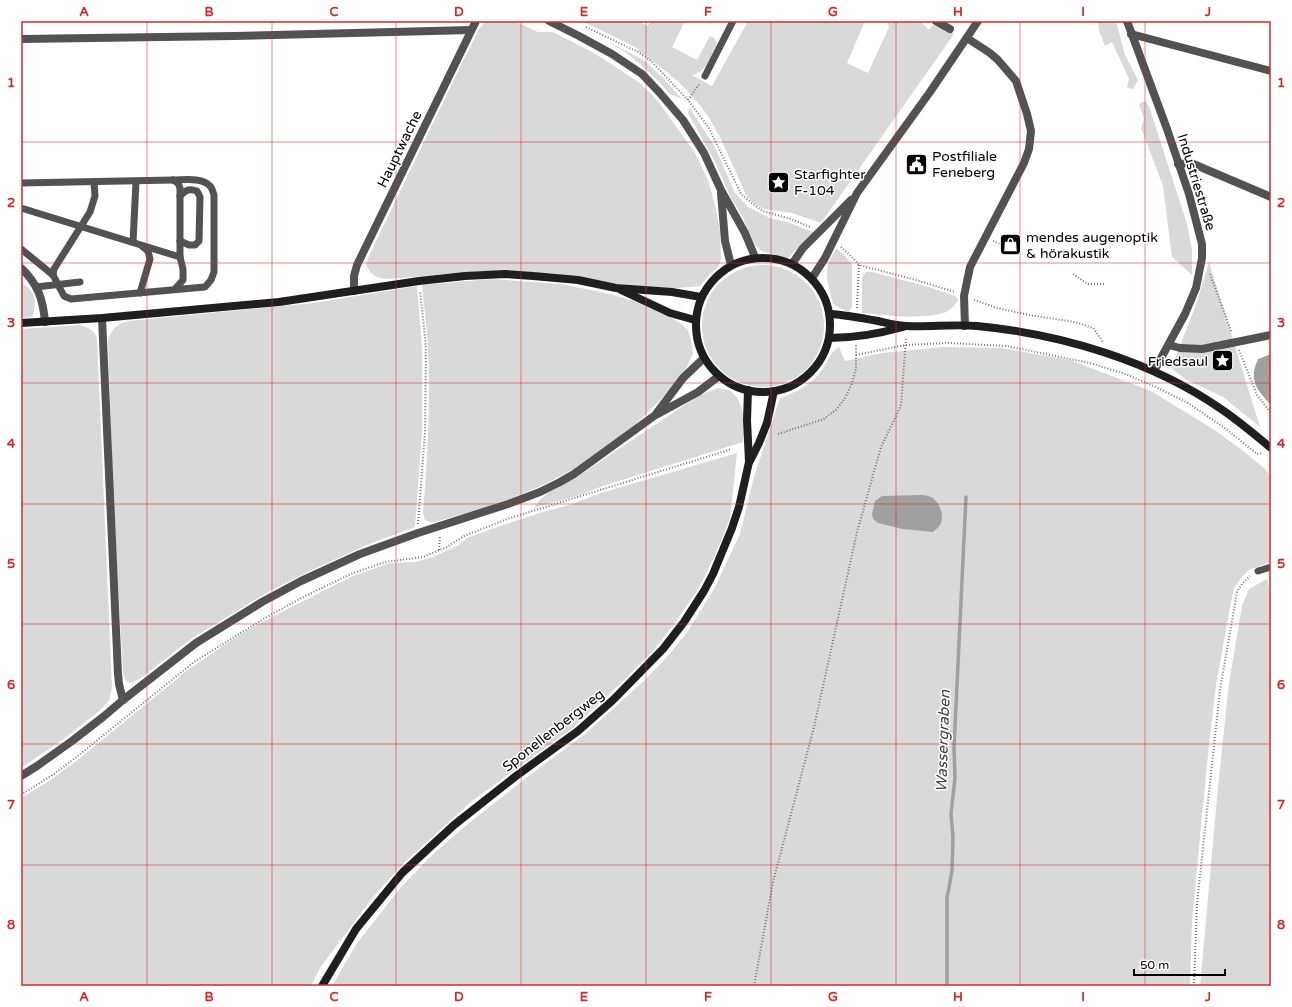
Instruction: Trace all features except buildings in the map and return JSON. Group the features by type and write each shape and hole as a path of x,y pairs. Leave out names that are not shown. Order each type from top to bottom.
{"street":[{"name":"Hauptwache","path":"354,291 354,276 358,265 476,21"},
{"path":"549,21 612,54 642,74 659,92 683,120 704,153 720,190 745,233 755,258"},
{"path":"936,21 950,28"},
{"path":"792,264 802,248 820,232 857,193 978,21"},
{"name":"Industriestraße","path":"1127,21 1167,129 1189,194 1202,244 1202,258 1196,288 1185,314 1154,371"},
{"path":"21,39 471,30"},
{"path":"1131,34 1271,71"},
{"path":"965,326 964,296 970,267 1024,163 1030,149 1031,131 1016,81 994,56 967,38"},
{"path":"1178,164 1191,163 1271,197"},
{"path":"720,190 725,241 731,265"},
{"path":"812,278 825,258 857,193"},
{"path":"755,258 778,259 792,264 812,278 824,297 830,314 829,338 820,359 813,370 803,379 787,388 774,391 748,390 733,385 719,376 710,367 698,344 695,330 695,320 701,297 710,282 731,265 755,258"},
{"path":"21,268 25,276 36,287 43,304 45,322"},
{"path":"21,323 102,318 279,302 419,281 465,276 505,274 578,280 616,288 672,292 701,297"},
{"path":"616,288 670,313 695,320"},
{"path":"830,314 851,316 906,326 977,326 1044,336 1112,354 1154,371 1221,408 1271,448"},
{"path":"102,318 118,674 123,700"},
{"path":"829,338 851,338 881,334 906,326"},
{"path":"1169,345 1180,348 1202,349 1271,335"},
{"path":"654,416 683,378 704,358"},
{"path":"21,776 72,741 196,643 279,592 360,554 540,492 574,474 654,416 698,392 719,376"},
{"name":"Sponellenbergweg","path":"748,390 747,420 749,462"},
{"name":"Sponellenbergweg","path":"322,986 356,929 402,873 427,848 481,803 578,731 613,700 663,649 684,622 713,574 730,534 739,507 749,462 759,443 767,422 774,391"}],"lane":[{"path":"704,76 733,21"},
{"path":"173,180 178,183 180,188 180,257 183,269 183,280 175,290"},
{"path":"21,183 136,182 173,180 198,180 204,182 211,187 214,195 214,272 211,280 205,287 71,299 64,296 53,275 21,249"},
{"path":"53,275 54,269 90,212 95,196 94,182"},
{"path":"136,182 136,243"},
{"path":"180,196 186,190 191,189 197,191 200,197 199,241 195,245 189,245 180,241"},
{"path":"21,208 180,257"},
{"path":"136,243 148,251 150,259 140,293"},
{"path":"36,287 80,282"},
{"path":"1258,571 1271,567"}],"path":[{"path":"688,100 704,76"},
{"path":"994,241 1000,244"},
{"path":"838,244 859,265 956,292"},
{"path":"857,310 859,265"},
{"path":"1073,274 1088,284 1106,284"},
{"path":"418,533 425,432 426,354 419,281"},
{"path":"974,300 997,308 1029,315 1075,322 1093,328"},
{"path":"754,986 773,882 814,727 857,532 881,447 901,406 906,326"},
{"path":"856,355 906,345 949,343 1006,346 1090,363 1128,375 1188,403 1226,429 1257,454"},
{"path":"778,434 824,419 837,409 851,386 856,369 856,344"},
{"path":"21,795 74,759 194,662 265,618 305,596 358,572 385,562 423,557 447,547 464,536 510,518 732,449"},
{"path":"439,550 440,526"},
{"path":"1194,986 1198,897 1220,690 1237,592 1249,576 1258,571"}],"shaded area":[{"path":"486,21 514,21 538,32 552,32 559,35 594,53 625,73 641,84 658,101 695,153 708,180 715,205 720,231 721,258 719,266 700,286 678,288 650,287 482,271 389,279 378,277 370,272 366,265 369,256 459,69 479,29"},
{"path":"582,21 637,21 648,26 650,21 685,21 672,47 697,60 710,36 714,38 717,43 708,63 697,74 692,75 712,86 748,21 865,21 847,63 868,73 889,27 887,21 920,21 929,30 933,24 954,34 821,223 792,213 764,209 754,204 747,197 715,128 700,105 691,95 671,76 638,51 639,49"},
{"path":"1098,21 1116,21 1125,55 1138,80 1133,89 1127,88 1129,79 1112,42 1105,46 1099,31"},
{"path":"605,40 645,61 682,99 670,94 640,64 625,52"},
{"path":"1145,101 1149,106 1187,224 1192,249 1192,275 1172,257 1163,186 1141,128 1144,119 1139,104"},
{"path":"689,107 715,147 735,193 748,207 772,219 787,222 814,232 788,258 761,251 755,245 742,216 730,196 715,162 688,113"},
{"path":"837,249 852,264 852,307 849,312 833,304 828,283 827,268 835,250"},
{"path":"1209,262 1260,427 1223,397 1185,379 1171,368 1196,305"},
{"path":"763,265 775,266 786,270 797,275 806,283 814,292 819,303 823,314 823,338 819,349 814,360 806,369 797,377 786,382 775,386 763,387 751,386 740,382 729,377 720,369 712,360 707,349 703,338 702,326 703,314 707,303 712,292 720,283 729,275 740,270 751,266"},
{"path":"866,272 872,272 929,287 955,296 958,300 948,311 929,316 894,316 862,313 862,277"},
{"path":"492,279 561,284 610,294 634,301 682,324 688,330 693,354 684,373 668,392 635,425 574,469 545,484 509,499 471,512 430,522 425,520 423,514 429,411 429,370 428,341 422,285"},
{"path":"21,283 29,289 34,297 35,307 32,317 21,318"},
{"path":"417,286 422,347 422,431 415,527 369,544 268,592 191,639 142,677 129,683 125,680 123,673 113,491 108,342 112,331 117,326 128,321 314,303"},
{"path":"79,325 90,329 97,338 112,688 109,701 98,712 65,738 21,768 21,329"},
{"path":"839,347 845,361 881,353 943,347 1002,348 1070,360 1151,391 1213,429 1242,450 1265,469 1271,476 1271,562 1249,570 1234,588 1216,686 1192,921 1190,986 332,986 357,943 402,886 433,854 470,822 585,734 647,678 667,657 688,631 715,587 740,534 754,477 780,398 798,390 815,379 823,369 831,354"},
{"path":"1271,354 1271,403 1269,403 1257,388 1254,372 1258,359"},
{"path":"718,388 730,391 739,401 743,414 743,442 603,486 577,496 534,508 544,496 555,488 580,475 700,395"},
{"path":"737,453 730,519 715,555 699,588 675,623 653,651 574,727 472,801 404,863 373,897 320,968 311,986 21,986 21,798 52,779 80,758 189,669 244,632 353,576 390,563 415,562 433,557 459,545 467,538 503,525 569,505 601,493"},
{"path":"882,496 929,496 934,499 941,510 941,522 933,532 903,529 878,523 873,519 872,514 875,501"},
{"path":"1267,579 1271,597 1271,986 1200,986 1229,683 1242,606 1249,589"}],"waterway":[{"name":"Wassergraben","path":"947,986 947,898 952,871 953,837 951,814 955,778 954,748 966,497"}],"place":[{"name":"Postfiliale Feneberg","path":"917,164"},
{"name":"Starfighter F-104","path":"778,182"},
{"name":"mendes augenoptik & hörakustik","path":"1010,245"},
{"name":"Friedsaul","path":"1223,361"}]}
